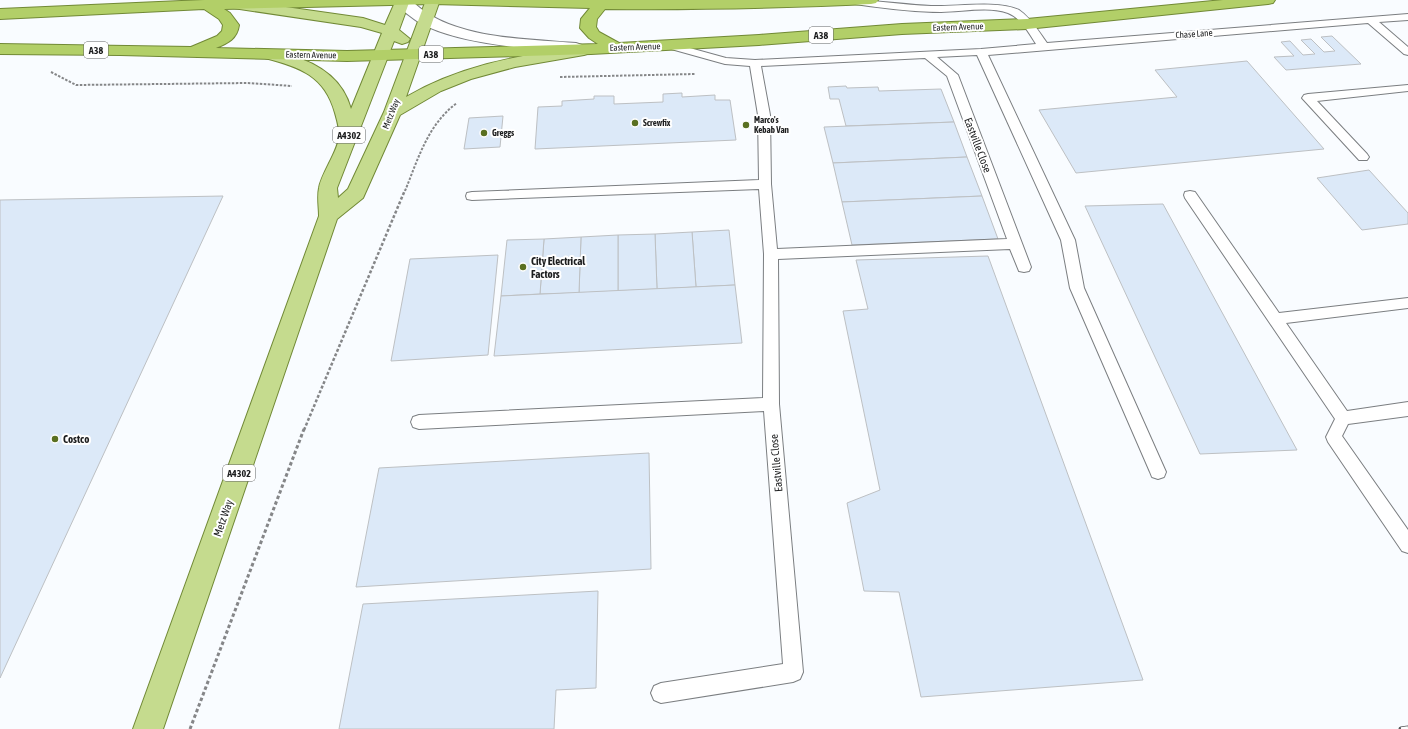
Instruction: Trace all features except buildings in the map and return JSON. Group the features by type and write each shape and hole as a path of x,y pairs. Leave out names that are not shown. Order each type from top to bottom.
{"highway":[{"path":"0,14 206,4 403,0 601,4 737,4 871,0"},
{"name":"Eastern Avenue","path":"0,49 193,52 271,55 380,55 591,49 902,29 1027,24 1268,0"},
{"path":"193,52 218,41 230,33 231,25 225,16 206,4"},
{"path":"601,4 589,19 588,28 594,35 615,47"}],"main road":[{"name":"Metz Way","path":"148,729 329,216 328,188 403,0"},
{"name":"Metz Way","path":"329,216 356,193 393,112 433,0"},
{"path":"228,4 363,23 390,31 401,38 414,53"},
{"path":"393,112 448,82 465,75 544,57 591,49"},
{"path":"271,55 302,64 317,72 329,81 334,88 344,110 348,138"}],"street":[{"path":"228,4 256,0"},
{"path":"403,0 413,13 426,21 460,32 494,40 591,49"},
{"path":"532,0 550,3"}],"lane":[{"path":"737,4 756,0"},
{"path":"855,1 897,7 943,9 984,8 1011,11 1027,24 1042,46"},
{"name":"Chase Lane","path":"668,45 725,61 755,63 981,52 1408,17"},
{"path":"1371,21 1408,52"},
{"path":"981,52 1068,240 1077,288 1158,472"},
{"name":"Eastville Close","path":"928,55 952,75 1024,267"},
{"name":"Eastville Close","path":"661,693 793,672 771,404 771,254 765,184 764,115 755,63"},
{"path":"1364,158 1308,98 1408,88"},
{"path":"472,196 765,184"},
{"path":"1190,195 1343,418"},
{"path":"771,254 1015,244"},
{"path":"1276,319 1408,303"},
{"path":"419,422 771,404"},
{"path":"1343,418 1408,409"},
{"path":"1343,418 1334,437 1408,545"}],"path":[{"path":"47,72 51,72 76,85 248,83 281,84 305,88 315,87 329,81"},
{"path":"556,77 696,74"},
{"path":"190,729 304,430 429,134 436,122 460,101"}],"railway":[{"path":"1401,729 1408,728"}],"place":[{"name":"Screwfix","path":"635,123"},
{"name":"Marco's Kebab Van","path":"746,125"},
{"name":"Greggs","path":"484,133"},
{"name":"City Electrical Factors","path":"523,267"},
{"name":"Costco","path":"55,439"}]}
